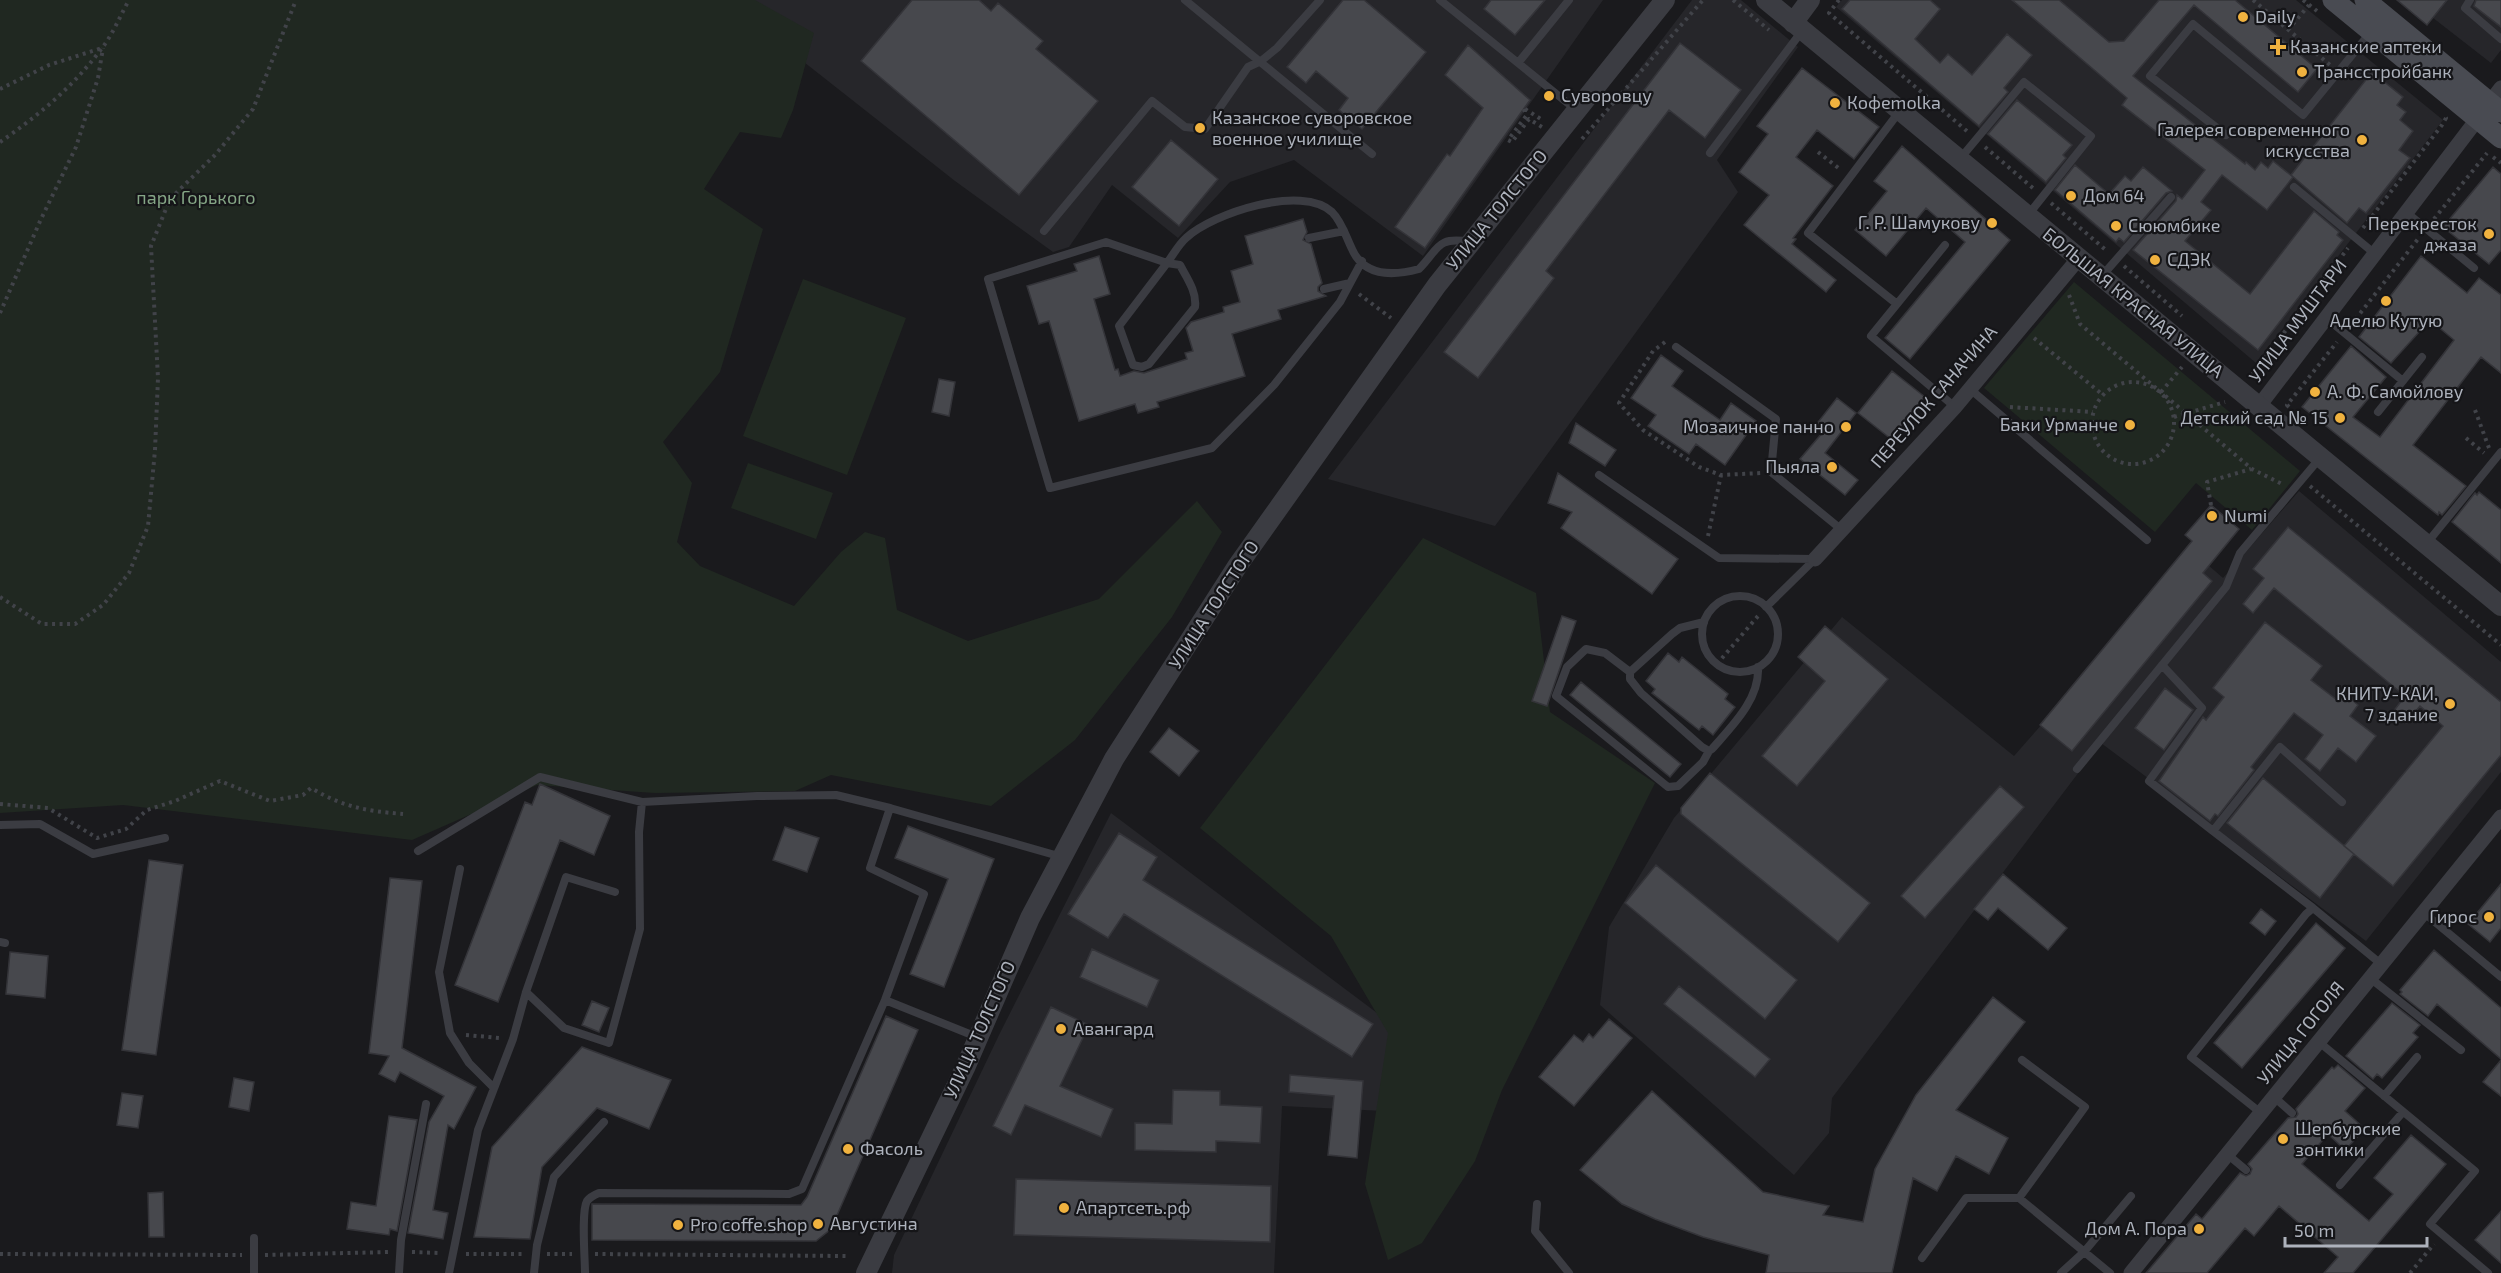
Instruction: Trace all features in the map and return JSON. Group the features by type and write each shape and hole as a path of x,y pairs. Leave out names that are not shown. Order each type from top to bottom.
{"main road":[{"path":"2333,0 2478,120 2494,145"},
{"path":"2366,0 2497,101"}],"street":[{"name":"УЛИЦА ТОЛСТОГО","path":"867,1273 978,1037 1030,918 1114,759 1238,565 1437,285 1665,0"},
{"name":"БОЛЬШАЯ КРАСНАЯ УЛИЦА","path":"1766,0 2501,606"},
{"path":"1797,27 1810,0"},
{"name":"УЛИЦА МУШТАРИ","path":"2259,406 2406,211 2478,120 2497,101"},
{"name":"ПЕРЕУЛОК САНАЧИНА","path":"1815,559 1970,390 2079,258"},
{"name":"УЛИЦА ГОГОЛЯ","path":"2131,1273 2501,817"}],"lane":[{"path":"1185,0 1372,154"},
{"path":"1044,231 1152,101 1185,127 1205,129 1248,67 1261,61 1277,48 1320,0"},
{"path":"1440,0 1577,110"},
{"path":"1518,63 1569,0"},
{"path":"2470,0 2464,8 2501,39"},
{"path":"2226,135 2150,76 2193,24 2300,117 2371,31"},
{"path":"1710,153 1797,27"},
{"path":"1959,160 2024,82 2091,136 2027,216"},
{"path":"1897,304 1808,233 1900,111"},
{"path":"2294,188 2374,253"},
{"path":"2101,277 2171,196"},
{"path":"1362,261 1341,302 1274,385 1212,448 1050,488 988,279 1106,242 1167,263 1180,266 1190,283 1196,301 1195,307 1149,364 1142,367 1133,365 1119,326 1167,263 1186,238 1208,223 1251,207 1279,202 1313,201 1332,212 1353,252 1362,261 1370,270 1386,274 1419,269 1440,243 1454,240 1471,242"},
{"path":"2406,211 2474,268"},
{"path":"1309,238 1344,231"},
{"path":"1945,245 1871,336 1955,406"},
{"path":"1324,289 1350,283"},
{"path":"2325,317 2403,381"},
{"path":"1676,347 1776,419 1771,472 1842,530"},
{"path":"2378,412 2422,357"},
{"path":"1970,390 2147,540"},
{"path":"2426,544 2501,452"},
{"path":"2077,769 2226,587 2240,553 2320,457"},
{"path":"1599,475 1719,558 1815,559"},
{"path":"1766,607 1815,559"},
{"path":"1731,597 1755,600 1766,607 1773,615 1778,636 1770,657 1758,667 1742,672 1731,671 1717,664 1704,646 1702,634 1704,622 1710,611 1731,597"},
{"path":"1704,622 1680,628 1672,634 1630,672 1630,678 1641,693 1709,751"},
{"path":"1630,672 1605,653 1586,649 1567,667 1556,696 1668,787 1678,786 1703,762 1709,751 1749,703 1759,676 1758,667"},
{"path":"2162,665 2202,708 2149,781 2313,908 2381,964"},
{"path":"2213,831 2280,747 2342,802"},
{"path":"418,851 540,777 642,802 757,796 836,795 1062,857"},
{"path":"526,992 564,1028 609,1043 640,929 639,832 642,802"},
{"path":"585,1273 586,1204 593,1195 598,1193 789,1194 802,1189 885,1000 924,894 870,868 890,808"},
{"path":"0,825 40,824 93,854 165,838"},
{"path":"460,869 439,972 450,1033 469,1063 494,1088"},
{"path":"448,1273 478,1130 513,1039 526,992 566,877 615,892"},
{"path":"2261,1113 2192,1057 2313,908"},
{"path":"2423,912 2501,977"},
{"path":"2370,978 2461,1050"},
{"path":"885,1000 978,1037"},
{"path":"2319,1042 2475,1171 2430,1224 2488,1273"},
{"path":"2384,1096 2417,1057"},
{"path":"2019,1198 2085,1107 2022,1060"},
{"path":"2274,1097 2292,1113"},
{"path":"399,1273 400,1252 426,1104"},
{"path":"2340,1185 2403,1112"},
{"path":"534,1273 536,1254 554,1177 604,1122"},
{"path":"2228,1154 2246,1170"},
{"path":"2061,1273 2084,1252 2131,1196"},
{"path":"1922,1258 1966,1198 2019,1198 2110,1273"},
{"path":"1537,1204 1535,1232 1569,1273"},
{"path":"254,1238 254,1273"}],"path":[{"path":"0,142 33,119 103,48 129,0"},
{"path":"0,597 42,624 75,624 103,604 129,573 148,526 155,450 158,378 150,246 170,199 215,156 253,109 296,0"},
{"path":"1582,140 1702,0"},
{"path":"1829,13 1839,0"},
{"path":"2253,0 2337,72"},
{"path":"2288,30 2309,5"},
{"path":"0,89 49,64 103,48"},
{"path":"0,313 75,147 98,78 103,48"},
{"path":"1549,131 1529,119 1512,142 1508,140 1526,116 1524,108 1552,126"},
{"path":"2287,405 2494,145"},
{"path":"1818,152 1851,177"},
{"path":"2065,284 2080,324 2252,469 2293,490"},
{"path":"1360,296 1399,324"},
{"path":"2026,331 2103,395"},
{"path":"1676,347 1666,341 1653,351 1619,404 1643,430 1699,467 1721,475 1771,472"},
{"path":"2161,392 2185,364"},
{"path":"2131,381 2142,382 2161,392 2172,408 2174,417 2172,435 2164,451 2143,463 2131,464 2108,455 2100,447 2093,430 2093,412 2103,395 2121,383 2131,381"},
{"path":"2174,417 2228,401"},
{"path":"1989,406 2093,412"},
{"path":"2475,410 2494,461"},
{"path":"2466,438 2494,461"},
{"path":"2211,505 2207,482 2252,469"},
{"path":"1706,549 1721,475"},
{"path":"1717,664 1766,607"},
{"path":"0,804 48,808 97,838 126,829 147,810 175,801 220,781 270,801 303,795 311,788 334,802 365,811 403,814"},
{"path":"450,1033 513,1039"},
{"path":"2410,1273 2443,1234"},
{"path":"0,1254 254,1255 400,1252 846,1256"}],"shaded area":[{"name":"Казанское суворовское военное училище","path":"725,0 1603,0 1423,256 1294,160 1230,182 1178,238 1112,185 1069,247 1053,252 955,181"},
{"path":"1692,0 1741,0 1798,47 1717,160 1738,192 1495,526 1328,479"},
{"path":"1842,0 2296,0 2443,120 2256,363 1836,7"},
{"path":"2410,0 2501,0 2501,50 2491,63"},
{"path":"2299,491 2501,662 2501,772 2366,941 2101,743 1832,1098 1829,1133 1794,1175 1600,1005 1609,927 1674,818 1842,617 2014,756 2193,552 2223,578"},
{"path":"1111,813 1397,1028 1384,1111 1282,1106 1274,1273 892,1273 894,1255 999,1035"}],"green space":[{"name":"парк Горького","path":"0,0 755,0 814,33 793,110 781,138 740,132 704,189 763,229 720,372 663,442 692,483 677,542 700,566 794,606 841,552 865,532 885,538 897,610 968,641 1099,599 1197,501 1222,532 1172,617 1075,740 991,806 831,775 795,791 655,793 537,785 412,840 123,805 0,813"},
{"path":"803,279 906,318 847,475 743,436"},
{"path":"2074,282 2300,471 2252,530 2196,483 2155,532 1984,388"},
{"path":"748,463 833,493 816,539 731,508"},
{"path":"1423,538 1536,593 1550,712 1655,783 1502,1090 1475,1161 1422,1243 1388,1260 1365,1184 1388,1033 1331,936 1200,828"}],"building":[{"path":"912,0 979,0 991,11 998,3 1043,41 1036,49 1098,101 1019,195 861,61"},
{"path":"1343,0 1364,0 1426,52 1362,129 1339,110 1348,98 1316,71 1306,83 1287,67"},
{"path":"1491,0 1545,0 1515,35 1484,9"},
{"path":"1850,0 1930,0 1940,9 1915,39 1940,63 1948,54 1972,75 2007,34 2032,55 2004,88 2008,92 1979,126 1842,9"},
{"path":"2012,0 2059,0 2109,42 2124,41 2159,0 2235,0 2317,69 2298,92 2194,5 2133,76 2245,164 2246,162 2255,170 2261,162 2268,168 2273,161 2293,177 2267,210 2222,175 2201,202 2211,210 2185,241 2250,294 2314,211 2339,232 2337,235 2343,240 2258,350 2133,250 2176,201 2177,195 2182,199 2205,170 2122,105 2127,98"},
{"path":"2397,0 2447,0 2427,25"},
{"path":"2476,0 2501,0 2501,27 2474,6"},
{"path":"1680,43 1741,90 1705,138 1669,110 1546,271 1554,278 1478,378 1444,352"},
{"path":"1468,45 1530,100 1425,248 1395,227 1447,154 1450,156 1483,108 1445,75"},
{"path":"1802,68 1879,127 1854,159 1817,130 1796,157 1833,186 1793,238 1796,239 1792,244 1836,280 1826,292 1744,225 1769,195 1739,172 1768,134 1757,126"},
{"name":"Галерея современного искусства","path":"2372,72 2403,97 2397,105 2406,112 2400,120 2413,131 2399,150 2410,158 2366,213 2359,208 2347,223 2291,175"},
{"path":"2017,100 2072,145 2063,155 2066,158 2046,182 1988,134"},
{"path":"1171,140 1218,179 1179,226 1132,187"},
{"path":"1902,146 2010,240 1910,359 1885,338 1965,242 1926,208 1886,256 1855,230 1887,191 1874,181"},
{"path":"2075,165 2109,194 2125,176 2131,181 2143,167 2172,191 2166,193 2124,242 2119,238 2116,242 2055,190"},
{"path":"2493,167 2501,174 2501,250 2489,264 2443,227"},
{"path":"1303,219 1307,232 1303,240 1311,244 1322,283 1318,291 1326,296 1278,310 1281,319 1232,334 1245,376 1157,402 1159,407 1138,413 1135,404 1079,421 1049,321 1039,324 1027,286 1077,271 1074,264 1099,256 1110,294 1094,299 1115,370 1118,369 1120,376 1134,371 1144,373 1187,359 1185,353 1193,351 1186,328 1191,322 1224,312 1223,307 1240,302 1231,271 1253,264 1245,236"},
{"path":"2421,256 2467,293 2479,278 2501,295 2501,373 2481,357 2413,445 2466,486 2442,515 2439,512 2438,515 2302,407 2351,346 2386,377 2353,417 2380,437 2454,340 2430,320 2391,363 2359,337"},
{"path":"1661,355 1683,371 1672,386 1720,420 1731,403 1756,421 1725,465 1696,444 1689,454 1648,426 1656,415 1631,398"},
{"path":"1892,371 1925,397 1891,439 1858,413"},
{"path":"939,379 955,382 949,416 932,412"},
{"path":"1837,398 1856,413 1825,453 1858,480 1845,495 1800,459 1823,432 1815,426"},
{"path":"1576,423 1616,450 1605,466 1569,443"},
{"path":"1558,473 1678,559 1652,594 1561,528 1572,512 1548,503"},
{"path":"2479,492 2501,510 2501,563 2452,522 2475,493 2477,495"},
{"path":"2211,505 2239,529 2203,573 2212,581 2072,751 2040,725 2192,541 2185,535"},
{"name":"КНИТУ-КАИ, 7 здание","path":"2288,527 2501,702 2501,755 2393,886 2344,846 2443,726 2420,706 2406,723 2393,712 2405,696 2274,588 2253,613 2243,604 2264,578 2253,569"},
{"path":"1562,616 1576,621 1547,706 1532,701"},
{"path":"2265,622 2322,666 2311,680 2337,700 2343,692 2358,705 2350,716 2376,736 2356,762 2338,748 2320,771 2305,759 2323,735 2294,713 2251,767 2254,770 2218,816 2215,814 2210,821 2159,781 2203,717 2206,720 2224,697 2213,688"},
{"path":"1825,626 1888,679 1797,786 1762,756 1825,681 1798,657"},
{"path":"1668,653 1679,662 1682,657 1728,694 1725,699 1735,707 1713,735 1702,726 1699,730 1652,693 1655,689 1646,681"},
{"path":"1581,682 1681,764 1670,777 1570,695"},
{"path":"2165,688 2193,710 2164,750 2135,728"},
{"path":"1169,728 1199,751 1179,776 1150,752"},
{"path":"1710,773 1870,903 1838,942 1681,814 1681,808"},
{"path":"2263,778 2354,854 2320,898 2227,823"},
{"path":"540,784 610,816 594,855 560,840 498,1002 455,985 525,802 532,805"},
{"path":"2000,786 2024,807 1925,918 1901,896"},
{"path":"908,826 994,859 944,987 910,974 948,879 895,858"},
{"path":"785,827 819,838 807,872 773,860"},
{"path":"1119,833 1157,857 1143,880 1373,1024 1352,1057 1124,914 1108,938 1068,914"},
{"path":"149,860 183,865 156,1055 122,1050"},
{"path":"1656,865 1797,980 1765,1019 1625,903"},
{"path":"2003,874 2067,928 2048,950 1998,908 1988,920 1974,909"},
{"path":"390,878 422,881 402,1048 476,1087 454,1129 448,1125 433,1210 448,1213 443,1239 408,1233 429,1122 444,1096 400,1072 395,1082 379,1074 389,1056 369,1053"},
{"path":"2501,884 2501,928 2490,942 2468,924"},
{"path":"2261,909 2276,921 2265,935 2250,923"},
{"path":"2316,923 2345,948 2242,1068 2214,1043"},
{"path":"1092,949 1159,980 1147,1007 1080,977"},
{"path":"2434,950 2501,1008 2501,1059 2437,1004 2428,1016 2400,994 2402,992 2400,990"},
{"path":"10,952 48,956 45,998 6,994"},
{"path":"1679,986 1770,1059 1755,1077 1664,1004"},
{"path":"1993,997 2025,1022 1956,1110 2008,1138 1989,1174 1956,1156 1937,1191 1913,1178 1892,1273 1766,1273 1769,1255 1703,1237 1655,1219 1622,1204 1580,1170 1652,1091 1763,1192 1829,1206 1823,1215 1863,1222 1875,1169 1916,1095"},
{"path":"592,1001 609,1008 599,1032 582,1025"},
{"path":"2392,1003 2420,1025 2413,1033 2418,1037 2382,1078 2377,1074 2373,1079 2346,1056"},
{"path":"1051,1007 1089,1025 1060,1086 1113,1109 1101,1137 1025,1105 1011,1135 993,1126"},
{"path":"886,1016 918,1030 831,1229 816,1241 592,1240 592,1204 801,1205 807,1197"},
{"path":"1609,1019 1632,1038 1574,1106 1539,1077 1574,1035 1583,1042 1589,1034 1593,1038"},
{"path":"582,1047 671,1080 649,1129 597,1108 542,1167 530,1239 474,1237 492,1147"},
{"path":"2501,1060 2501,1096 2483,1082"},
{"path":"2338,1065 2365,1088 2345,1111 2365,1129 2345,1150 2328,1134 2302,1164 2369,1221 2393,1194 2374,1178 2411,1135 2446,1164 2353,1273 2324,1273 2338,1257 2279,1206 2254,1236 2245,1228 2207,1273 2146,1273 2196,1214 2202,1219 2240,1173 2246,1176 2250,1174 2252,1169 2248,1164 2288,1118 2296,1117 2298,1114 2296,1109 2332,1067 2334,1069"},
{"path":"1290,1075 1363,1081 1357,1158 1328,1155 1334,1096 1289,1092"},
{"path":"234,1078 254,1082 249,1111 229,1107"},
{"path":"1173,1090 1220,1091 1220,1105 1262,1107 1260,1143 1216,1141 1216,1152 1135,1150 1135,1123 1172,1124"},
{"path":"122,1093 143,1096 138,1128 117,1125"},
{"path":"389,1116 417,1120 397,1231 390,1229 389,1235 347,1229 351,1202 376,1206"},
{"path":"1016,1179 1271,1186 1270,1242 1014,1235"},
{"path":"163,1192 164,1237 149,1237 148,1193"},
{"path":"2501,1211 2501,1263 2475,1240"}],"place":[{"name":"Daily","path":"2243,17"},
{"name":"Казанские аптеки","path":"2278,47"},
{"name":"Трансстройбанк","path":"2302,72"},
{"name":"Суворовцу","path":"1549,96"},
{"name":"Кофеmolka","path":"1835,103"},
{"name":"Казанское суворовское военное училище","path":"1200,128"},
{"name":"Галерея современного искусства","path":"2362,140"},
{"name":"Дом 64","path":"2071,196"},
{"name":"Г. Р. Шамукову","path":"1992,223"},
{"name":"Сююмбике","path":"2116,226"},
{"name":"Перекресток джаза","path":"2489,234"},
{"name":"СДЭК","path":"2155,260"},
{"name":"Аделю Кутую","path":"2386,301"},
{"name":"А. Ф. Самойлову","path":"2315,392"},
{"name":"Детский сад № 15","path":"2340,418"},
{"name":"Баки Урманче","path":"2130,425"},
{"name":"Мозаичное панно","path":"1846,427"},
{"name":"Пыяла","path":"1832,467"},
{"name":"Numi","path":"2212,516"},
{"name":"КНИТУ-КАИ, 7 здание","path":"2450,704"},
{"name":"Гирос","path":"2489,917"},
{"name":"Авангард","path":"1061,1029"},
{"name":"Шербурские зонтики","path":"2283,1139"},
{"name":"Фасоль","path":"848,1149"},
{"name":"Апартсеть.рф","path":"1064,1208"},
{"name":"Августина","path":"818,1224"},
{"name":"Pro coffe.shop","path":"678,1225"},
{"name":"Дом А. Пора","path":"2199,1229"}]}
